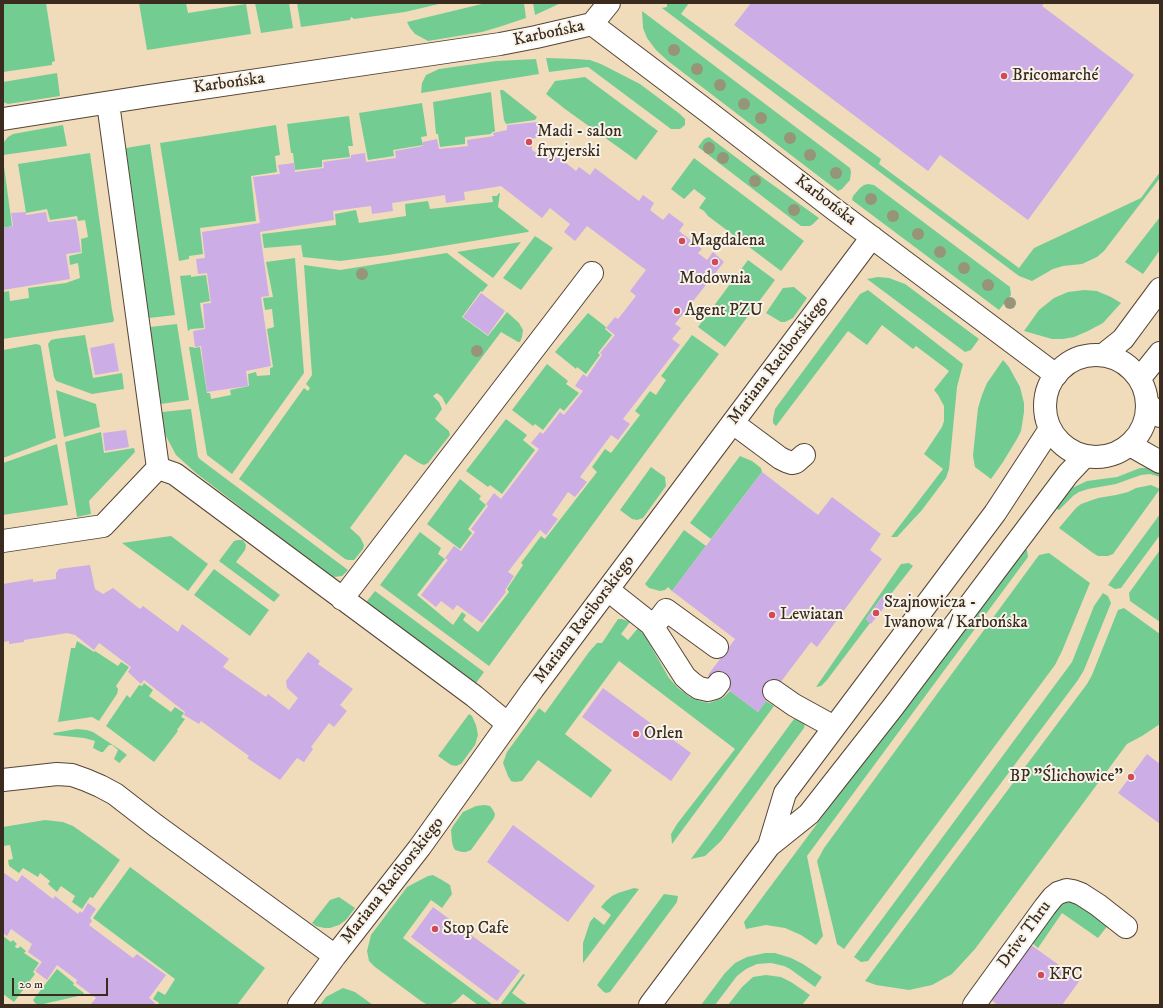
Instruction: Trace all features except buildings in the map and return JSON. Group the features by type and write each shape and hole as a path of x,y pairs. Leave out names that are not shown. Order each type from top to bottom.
{"street":[{"path":"592,24 610,3"},
{"name":"Karbońska","path":"3,119 500,44 592,24 1056,375"},
{"path":"108,103 158,468"},
{"name":"Mariana Raciborskiego","path":"299,1005 335,956 420,847 508,724 872,237"},
{"path":"342,599 592,273"},
{"path":"1103,355 1123,339 1160,289"},
{"path":"1140,378 1160,353"},
{"path":"1090,355 1103,355 1124,363 1133,370 1140,378 1154,410 1146,419 1140,433 1130,445 1117,454 1100,458 1084,457 1073,453 1056,438 1050,429 1046,415 1045,401 1049,387 1056,375 1065,365 1077,358 1090,355"},
{"path":"733,423 786,461 792,463 796,462 804,455"},
{"path":"769,846 785,793 995,513 1050,429"},
{"path":"1130,445 1160,462"},
{"path":"650,1005 769,846 809,814 893,707 1068,474 1084,457"},
{"path":"3,541 103,526 158,468"},
{"path":"158,468 175,474 474,696 508,724"},
{"path":"608,590 653,627 685,677 693,684 699,688 708,690 715,688 719,683"},
{"path":"653,627 666,610 717,647"},
{"path":"774,691 794,705 834,727"},
{"path":"3,780 57,774 72,775 100,786 124,801 155,826 335,956"},
{"name":"Drive Thru","path":"974,1005 1045,907 1058,893 1067,890 1081,894 1126,927"}],"green space":[{"path":"3,3 46,3 55,61 52,62 52,65 3,72"},
{"path":"139,3 186,3 188,13 246,4 251,34 147,50"},
{"path":"255,3 289,3 293,28 261,33"},
{"path":"297,3 443,3 405,12 354,19 351,17 350,20 301,27"},
{"path":"486,3 524,3 526,18 482,32 428,41 415,34 407,22"},
{"path":"533,3 561,3 535,15"},
{"path":"667,3 689,3 681,14 881,159 879,164 1019,268 1034,248 1141,198 1160,172 1160,178 1104,251 1097,257 1082,264 1063,266 1053,269 1032,281 1019,276 662,8 667,7"},
{"path":"642,11 850,168 850,180 842,189 838,191 668,61 656,50 647,38 643,28"},
{"path":"546,58 590,60 601,64 640,84 680,114 685,119 685,125 680,129 671,129 588,67 549,72"},
{"path":"536,59 539,74 421,93 422,83 426,75 439,69 496,61"},
{"path":"57,73 60,96 8,104 3,102 3,82"},
{"path":"585,77 658,131 636,160 546,94 555,81"},
{"path":"500,90 503,90 537,117 535,120 506,124 504,120"},
{"path":"491,92 495,131 491,134 465,137 465,144 440,147 438,134 436,134 433,102"},
{"path":"422,103 427,136 421,137 423,145 393,150 394,156 368,160 359,113"},
{"path":"349,116 353,146 348,146 350,157 322,160 322,167 295,170 287,124"},
{"path":"63,125 67,146 3,155 3,143 13,134"},
{"path":"276,125 280,155 275,156 277,172 251,176 256,221 200,228 203,254 189,256 189,259 179,261 160,143"},
{"path":"709,137 819,218 810,226 801,226 698,147 704,139"},
{"path":"150,144 175,315 149,318 126,148"},
{"path":"90,153 114,320 113,322 3,339 3,292 9,291 10,301 29,298 28,288 66,283 80,278 78,263 70,265 69,256 82,253 81,239 88,237 85,220 78,221 77,216 50,220 47,209 26,213 18,164"},
{"path":"694,158 804,241 781,271 699,208 706,198 694,189 684,199 671,189"},
{"path":"3,166 12,226 3,228"},
{"path":"868,184 874,185 1010,287 1011,295 999,310 852,200 853,196 860,188"},
{"path":"500,193 498,207 529,231 528,232 388,255 340,261 303,257 301,245 264,248 262,234 336,225 335,214 356,210 359,223 406,216 405,204 428,201 430,209 493,202 492,196 497,196"},
{"path":"1160,217 1160,250 1143,274 1125,262"},
{"path":"535,236 553,248 521,290 503,278"},
{"path":"521,242 493,278 457,252 475,249"},
{"path":"447,253 488,285 482,292 481,291 462,317 488,336 507,312 519,323 523,330 522,337 520,342 518,342 501,332 446,405 442,397 437,393 433,396 439,402 442,409 435,419 449,431 450,435 428,463 424,465 405,454 350,528 360,537 364,545 363,549 354,560 348,560 239,479 304,388 308,391 310,388 306,384 312,375 304,265 340,270"},
{"path":"295,258 304,373 232,474 207,455 189,347 200,347 207,393 210,393 211,399 231,395 230,390 249,386 248,374 256,372 257,376 270,375 270,368 273,367 267,329 274,327 272,309 265,310 263,298 273,297 266,262"},
{"path":"748,260 775,280 725,347 698,327"},
{"path":"191,275 191,277 206,275 210,301 200,303 204,328 191,329 188,331 180,276"},
{"path":"878,277 889,278 905,284 979,339 971,350 965,352 867,279"},
{"path":"794,287 807,298 793,318 785,322 781,322 766,313 783,288"},
{"path":"868,290 963,364 957,387 949,469 946,478 922,510 897,537 891,537 943,469 924,454 942,427 944,421 944,406 934,390 949,371 916,346 913,349 882,325 867,345 848,331 776,426 773,423 775,409 860,294"},
{"path":"1084,290 1097,291 1121,303 1103,323 1074,337 1052,339 1024,331 1039,310 1054,298 1068,292"},
{"path":"588,313 606,327 605,329 612,335 598,353 600,355 586,374 577,367 576,369 555,352"},
{"path":"177,324 189,400 161,404 150,327"},
{"path":"85,335 93,378 122,373 124,389 92,394 56,381 48,344 51,340 55,339"},
{"path":"692,335 719,354 489,666 380,585 420,532 441,548 438,554 445,559 417,595 453,625 462,612 466,615 463,620 478,632 509,592 507,589 523,565 521,563 541,536 545,539 597,472 592,467 605,449 611,453 640,415 635,411 650,391 656,395 666,380 661,376"},
{"path":"36,344 40,345 41,347 56,438 3,458 3,350"},
{"path":"1003,360 1009,367 1020,387 1024,403 1024,412 1021,431 991,479 975,467 973,455 978,408 982,395 987,383"},
{"path":"547,364 568,381 566,384 579,393 564,411 560,408 543,430 535,424 533,426 512,410"},
{"path":"56,390 96,404 100,427 64,437"},
{"path":"191,409 198,457 348,570 342,576 334,577 325,572 196,473 176,455 165,434 162,412"},
{"path":"506,419 527,435 523,440 535,450 502,494 490,485 488,487 466,471"},
{"path":"101,432 104,453 134,448 135,452 89,501 91,514 77,517 65,442"},
{"path":"57,444 68,505 3,515 3,463"},
{"path":"740,456 752,461 761,468 762,472 711,539 690,523"},
{"path":"651,467 665,477 666,486 643,518 637,520 632,519 620,510"},
{"path":"1140,468 1160,470 1160,477 1150,474 1141,475 1116,484 1088,489 1073,496 1059,510 1054,507 1072,488 1087,481 1117,477"},
{"path":"460,479 481,496 479,499 486,505 468,529 472,533 460,549 427,524"},
{"path":"1151,485 1160,489 1113,554 1108,556 1098,556 1059,528 1081,504 1098,498 1116,495 1136,488"},
{"path":"1160,514 1160,535 1121,588 1115,589 1108,585"},
{"path":"684,530 706,546 672,591 668,587 665,590 660,591 649,588 645,584"},
{"path":"171,536 208,564 188,591 122,543"},
{"path":"243,540 246,545 245,550 236,562 280,595 274,602 219,561 234,541"},
{"path":"1023,547 1027,550 1028,557 807,856 823,936 816,945 801,935 785,928 766,925 746,929 744,922"},
{"path":"1160,550 1160,622 1130,601 1129,593"},
{"path":"1049,553 1090,583 1055,665 844,949 837,944 817,861 824,848 1039,555"},
{"path":"909,563 913,566 887,599 882,597 866,619 870,623 827,680 821,686 816,687 901,564"},
{"path":"214,569 269,610 250,636 194,595"},
{"path":"375,591 484,672 474,686 368,605 367,601"},
{"path":"1103,593 1108,596 1111,603 1084,670 1078,680 868,961 861,962 854,957 1072,662 1094,606"},
{"path":"1124,608 1160,634 1160,724 1127,744 975,949 952,974 932,985 909,990 876,985 865,981 1087,684 1118,610"},
{"path":"618,619 630,622 621,634 628,640 638,628 645,636 669,678 678,688 690,697 709,703 723,698 730,691 758,712 766,701 774,706 672,844 671,834 677,824 735,749 619,661 565,734 612,770 591,798 538,760 522,781 515,782 511,781 503,763 507,752 539,708 545,713 589,652 597,643 602,643"},
{"path":"77,641 118,666 121,662 129,667 116,686 118,689 117,694 99,721 92,717 58,722 71,648 75,648"},
{"path":"144,683 153,690 149,696 171,712 175,707 184,713 181,717 185,719 177,730 178,731 154,762 106,726 127,695 130,698 139,685 142,686"},
{"path":"469,714 472,716 476,725 478,735 475,745 461,764 456,766 451,765 438,756"},
{"path":"794,719 803,722 805,724 804,728 721,841 705,856 691,859"},
{"path":"77,729 93,732 127,755 120,763 114,759 118,750 112,745 109,745 103,752 101,752 93,748 95,741 84,738 54,735 53,733"},
{"path":"476,806 490,806 495,814 494,818 471,850 462,852 455,850 452,842 451,830 453,826 463,812"},
{"path":"45,820 63,822 73,826 120,860 93,898 90,897 82,909 72,902 75,896 61,886 57,892 48,884 50,881 40,873 38,877 23,868 19,873 9,866 8,860 13,859 10,845 3,846 3,827"},
{"path":"130,867 265,968 237,1005 158,1005 159,1003 153,999 158,991 165,995 175,979 93,918"},
{"path":"433,875 450,885 452,894 442,908 431,900 403,938 493,1005 478,1005 463,994 455,1002 448,1005 428,1005 375,967 369,961 367,951 371,935 407,887"},
{"path":"634,888 639,889 583,963 583,943 590,922 594,917 604,925 611,915 601,907 612,896"},
{"path":"664,894 678,896 677,902 610,992 604,992 597,985"},
{"path":"339,897 355,908 346,920 339,925 330,928 316,926 312,923 330,900"},
{"path":"1077,901 1109,924 1098,938 1062,913 1038,948 1031,942 1062,903"},
{"path":"3,936 11,942 13,940 17,944 15,946 16,948 19,948 20,946 26,951 24,953 39,963 33,972 35,974 14,1002 3,994"},
{"path":"765,953 775,953 791,958 822,977 815,987 784,966 771,963 757,964 746,969 737,976 715,1005 701,1005 725,973 735,963 747,957"},
{"path":"57,969 74,983 73,985 84,993 83,995 39,1005 35,1003 33,1000"},
{"path":"523,974 525,975 512,993 528,1005 500,1005"},
{"path":"766,975 781,977 810,995 802,1005 728,1005 742,987 753,977"},
{"path":"343,988 355,992 373,1005 320,1005 326,997"}],"place":[{"name":"Bricomarché","path":"1004,76"},
{"name":"Madi - salon fryzjerski","path":"529,142"},
{"name":"Magdalena","path":"682,241"},
{"name":"Modownia","path":"715,262"},
{"name":"Agent PZU","path":"677,311"},
{"name":"Szajnowicza - Iwanowa / Karbońska","path":"876,613"},
{"name":"Lewiatan","path":"772,615"},
{"name":"Orlen","path":"636,734"},
{"name":"BP \"Ślichowice\"","path":"1131,777"},
{"name":"Stop Cafe","path":"435,929"},
{"name":"KFC","path":"1041,975"}]}
